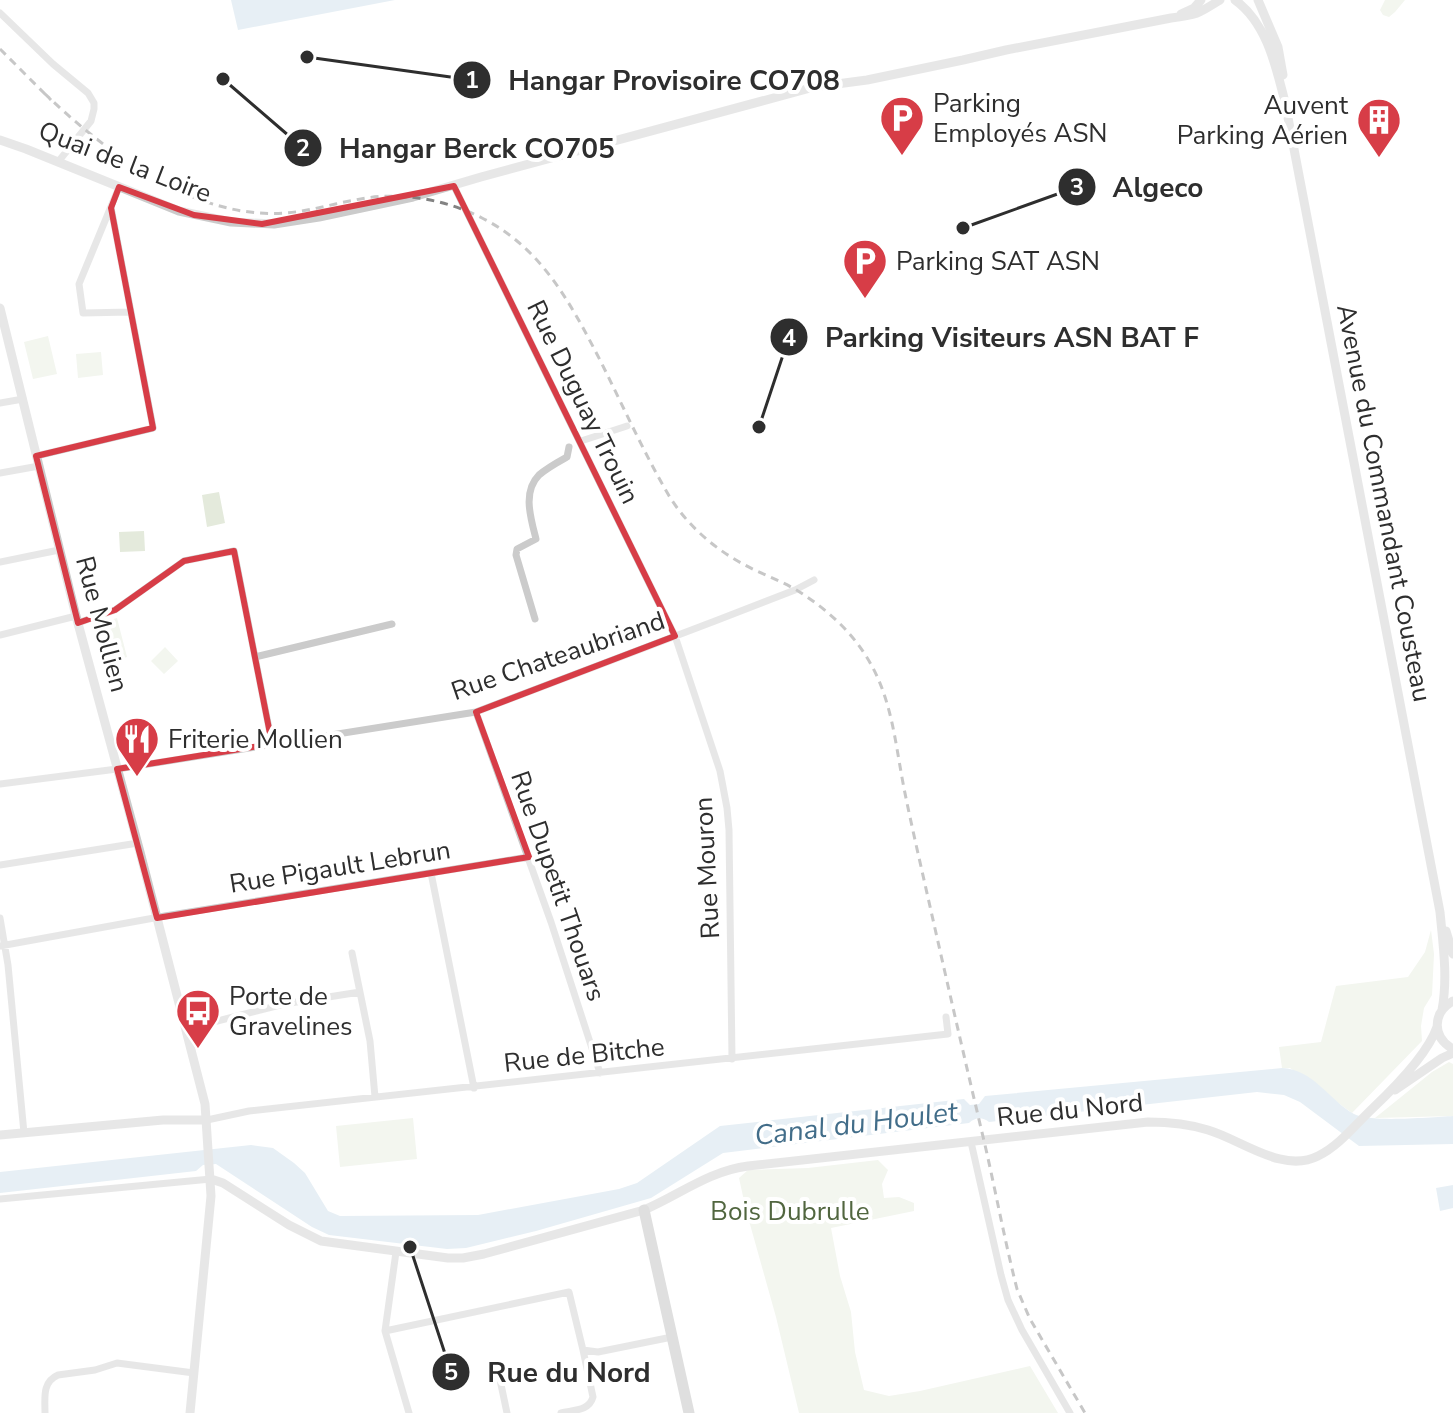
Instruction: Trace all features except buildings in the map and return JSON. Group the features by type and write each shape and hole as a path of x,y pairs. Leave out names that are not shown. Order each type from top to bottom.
{"main road":[{"path":"644,1210 689,1413"}],"street":[{"name":"Quai de la Loire","path":"1171,18 1192,9 1201,0"},
{"name":"Quai de la Loire","path":"0,140 194,215 241,223 301,221 386,204 814,87 867,80 1199,14 1220,0"},
{"name":"Avenue du Commandant Cousteau","path":"1235,0 1249,13 1269,46 1285,102 1440,912 1444,961 1442,1010 1437,1027"},
{"name":"Avenue du Commandant Cousteau","path":"1258,0 1279,52 1285,102"},
{"path":"0,13 88,93 94,103 91,121 58,162"},
{"name":"Rue Duguay Trouin","path":"454,186 675,636"},
{"path":"119,187 79,284 83,313 130,312"},
{"path":"0,473 153,428 111,208"},
{"name":"Rue Mollien","path":"0,308 59,550 138,843 207,1120 210,1211 190,1413"},
{"path":"0,403 23,399"},
{"path":"581,441 627,426"},
{"path":"535,619 516,555 517,549 536,539 528,505 538,476 567,457 569,447"},
{"path":"0,562 59,550"},
{"path":"0,635 115,610 184,561 234,551 272,744"},
{"name":"Rue Chateaubriand","path":"0,784 117,769 476,712 795,590 814,580"},
{"path":"255,657 392,624"},
{"name":"Rue Mouron","path":"675,636 715,752 727,808 732,1059"},
{"name":"Rue Dupetit Thouars","path":"476,712 529,857 600,1073"},
{"path":"0,865 138,843"},
{"name":"Rue Pigault Lebrun","path":"2,946 529,857"},
{"path":"431,873 474,1088"},
{"name":"Avenue du Commandant Cousteau","path":"1440,912 1453,954"},
{"path":"0,918 24,1133"},
{"path":"352,953 372,1052 375,1097"},
{"path":"186,1029 284,1004 360,992"},
{"path":"1442,1010 1453,1001"},
{"name":"Rue de Bitche","path":"207,1120 236,1113 948,1034 946,1017"},
{"path":"1437,1027 1441,1040 1453,1051"},
{"name":"Rue du Nord","path":"211,1179 223,1183 313,1238 329,1243 442,1257 470,1257 644,1210 707,1178 738,1167 1154,1122 1208,1130 1274,1158 1287,1161 1311,1159 1336,1143 1383,1099 1424,1051 1437,1027"},
{"name":"Rue du Nord","path":"1383,1099 1453,1051"},
{"path":"0,1135 163,1120 207,1120"},
{"path":"971,1142 1011,1308 1070,1413"},
{"path":"0,1199 211,1179"},
{"path":"396,1252 385,1331 409,1413"},
{"path":"385,1331 569,1292 593,1397 587,1407 561,1413"},
{"path":"583,1350 598,1352 672,1337"},
{"path":"45,1413 47,1385 58,1375 95,1370 117,1363 194,1373"},
{"path":"499,1375 507,1413"}],"highlighted area":[{"path":"454,186 675,636 476,712 529,857 157,918 117,769 272,744 234,551 184,561 115,610 78,623 36,456 153,428 111,208 119,187 194,215 262,224"}],"green space":[{"path":"1385,0 1405,0 1389,17 1380,10"},
{"path":"48,336 57,374 33,379 24,342"},
{"path":"101,352 103,375 78,378 76,354"},
{"path":"219,492 225,523 207,527 202,495"},
{"path":"144,531 145,551 120,552 119,532"},
{"path":"117,618 127,657 103,664 92,625"},
{"path":"165,647 178,661 164,674 151,661"},
{"path":"1431,930 1434,954 1432,995 1424,1008 1422,1041 1352,1113 1290,1068 1282,1068 1279,1047 1321,1042 1336,986 1408,977 1425,952"},
{"path":"1449,1062 1453,1064 1453,1116 1375,1118 1432,1072"},
{"path":"413,1118 417,1159 340,1167 336,1126"},
{"name":"Bois Dubrulle","path":"878,1160 888,1170 882,1184 884,1198 899,1197 914,1203 914,1211 831,1228 851,1312 855,1352 864,1390 889,1396 1030,1366 1058,1413 799,1413 739,1178 748,1170 808,1168"}],"water":[{"path":"231,0 395,0 238,30"},
{"name":"Canal du Houlet","path":"1282,1068 1312,1079 1345,1108 1362,1117 1402,1119 1453,1116 1453,1144 1359,1146 1300,1102 1284,1095 1257,1092 989,1122 979,1118 969,1123 723,1153 651,1198 536,1231 466,1248 447,1249 329,1235 216,1164 203,1165 196,1171 0,1193 0,1172 251,1145 273,1148 294,1163 305,1173 328,1211 340,1216 478,1215 637,1183 720,1126 964,1099 970,1105 979,1104 985,1096"},
{"path":"1453,1185 1453,1208 1440,1211 1436,1188"}],"railway":[{"path":"0,49 51,100"},
{"path":"44,93 124,159 154,178 218,206 252,212 286,213 371,197 403,196 451,205 503,230 538,261 566,299 659,478 683,515 721,550 808,598 852,637 874,670 890,712 915,840 1017,1289 1030,1319 1085,1413"}],"place":[{"name":"Hangar Provisoire CO708","path":"307,57"},
{"name":"Hangar Berck CO705","path":"223,79"},
{"name":"Parking Employés ASN","path":"902,157"},
{"name":"Auvent Parking Aérien","path":"1379,159"},
{"name":"Algeco","path":"963,228"},
{"name":"Parking SAT ASN","path":"865,300"},
{"name":"Parking Visiteurs ASN BAT F","path":"759,427"},
{"name":"Friterie Mollien","path":"137,778"},
{"name":"Porte de Gravelines","path":"198,1050"},
{"name":"Rue du Nord","path":"410,1247"}]}
